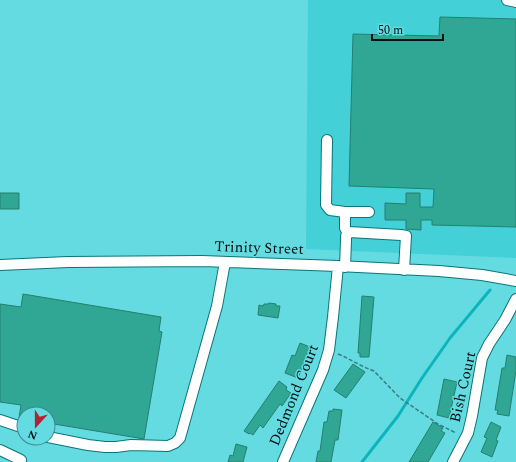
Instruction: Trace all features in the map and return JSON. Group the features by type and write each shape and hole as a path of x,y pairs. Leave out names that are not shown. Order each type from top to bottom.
{"street":[{"path":"507,0 516,2"},
{"path":"327,140 326,205 330,210 345,212 369,212"},
{"name":"Dedmond Court","path":"283,462 317,383 328,352 341,267 348,234 345,228 345,212"},
{"path":"348,234 349,232 406,236 404,270"},
{"name":"Trinity Street","path":"0,265 68,262 202,261 404,270 482,275 516,281"},
{"path":"56,439 105,447 131,445 168,446 176,443 180,438 217,306 225,262"},
{"name":"Bish Court","path":"453,462 468,433 482,358 516,299"},
{"path":"0,420 16,425"},
{"path":"0,450 21,460"}],"path":[{"path":"328,352 343,356 374,372 400,398 438,424 465,438"}],"shaded area":[{"path":"308,0 516,0 516,258 306,249"}],"building":[{"path":"440,17 516,19 516,227 432,225 432,220 421,220 421,230 406,229 406,220 385,220 385,203 406,204 406,193 420,193 420,207 433,207 434,189 349,186 353,34 439,36"},
{"path":"0,193 19,193 19,209 0,209"},
{"path":"23,294 161,317 159,331 162,332 144,439 56,424 56,406 21,406 0,402 0,304 21,307"},
{"path":"362,296 374,297 369,357 360,357 360,353 358,353"},
{"path":"269,303 280,306 278,318 258,315 259,305 263,306 264,304"},
{"path":"300,343 310,347 298,378 285,373 292,355 295,356"},
{"path":"507,355 516,357 516,370 509,416 497,414 498,410 495,410 502,368 505,368"},
{"path":"353,364 365,372 346,398 334,390"},
{"path":"444,379 457,382 449,418 437,415"},
{"path":"279,381 287,387 286,390 291,393 282,406 280,404 263,428 260,425 253,435 244,431"},
{"path":"333,409 342,410 338,440 335,440 331,462 316,462 318,451 320,451 324,422 327,422 329,411 333,411"},
{"path":"433,422 443,428 441,431 445,433 428,462 409,462"},
{"path":"491,422 501,427 492,457 481,452 487,438 484,437"},
{"path":"236,444 247,447 243,462 228,462 230,455 233,456"}],"waterway":[{"path":"362,462 398,416 450,338 490,290"}]}
